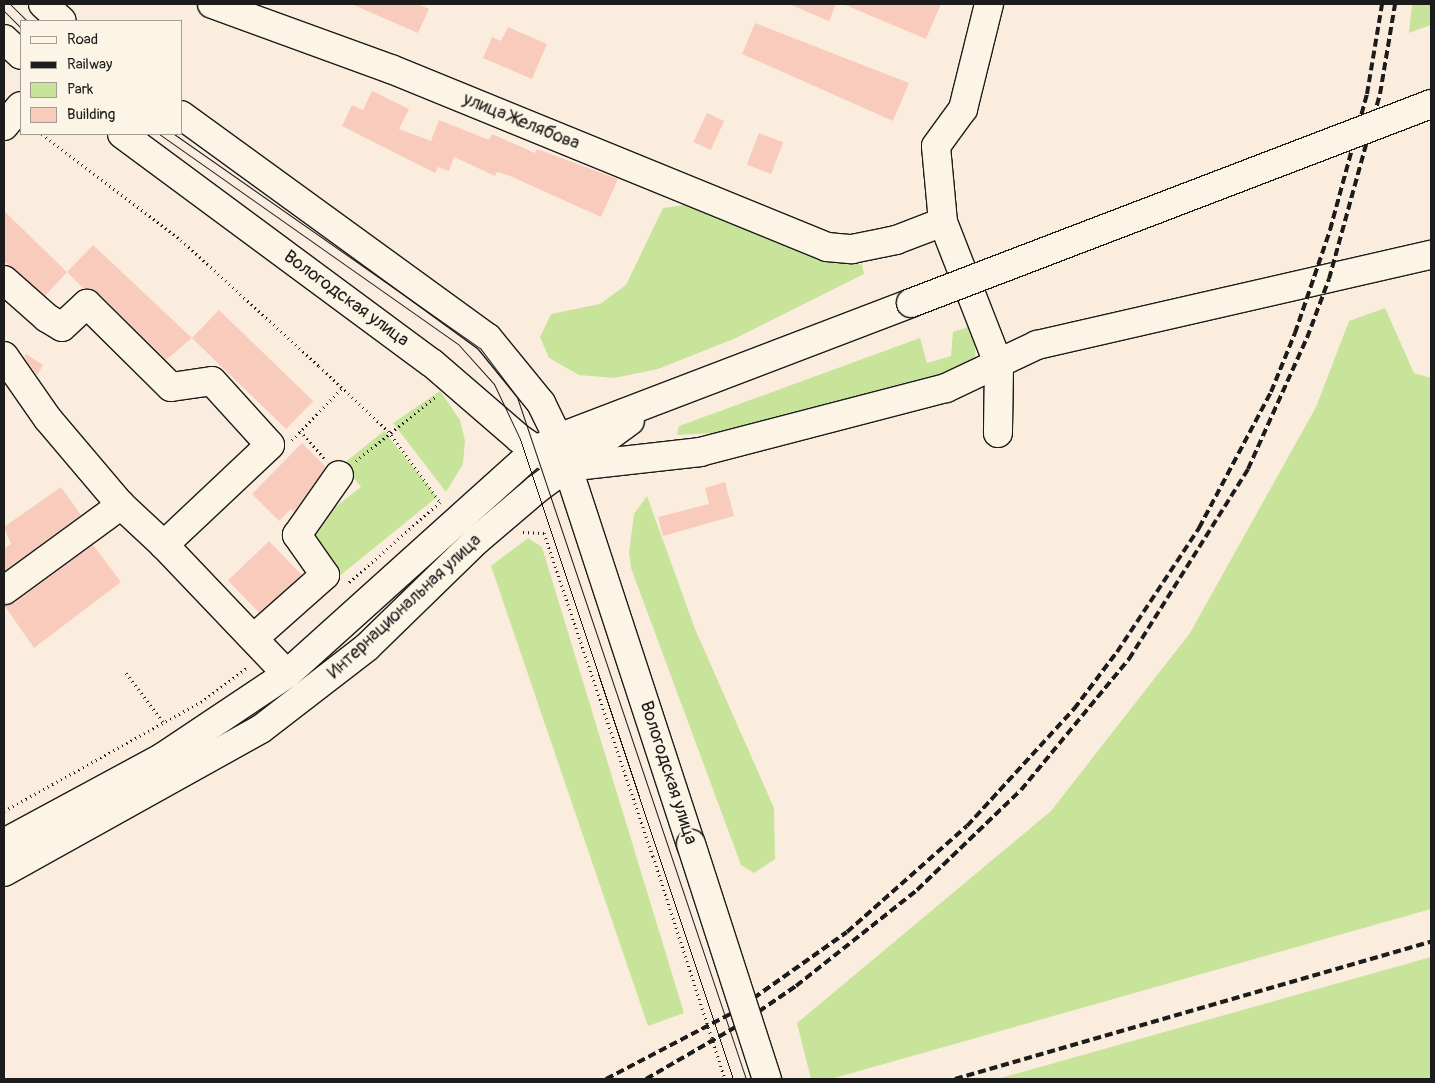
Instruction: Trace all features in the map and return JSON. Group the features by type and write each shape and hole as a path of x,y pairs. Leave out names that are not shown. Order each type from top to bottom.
{"main road":[{"path":"43,4 61,20"},
{"name":"улица Желябова","path":"212,4 391,69 827,247 852,249 896,240 943,222"},
{"path":"989,4 962,110 936,146 943,222 999,366 998,433"},
{"path":"4,39 20,54"},
{"path":"182,116 488,338 541,402 547,444 1431,104"},
{"path":"4,126 20,107"},
{"name":"Вологодская улица","path":"123,135 432,363 547,444 567,467 767,1079"},
{"path":"567,467 700,452 946,388 999,366 1036,345 1431,255"},
{"path":"4,280 47,318 62,327 86,304 171,387 212,381 270,445 164,544"},
{"path":"4,356 48,419 121,505 164,544 287,674"},
{"name":"Интернациональная улица","path":"4,872 261,729 367,647 477,540 567,467 654,402"},
{"name":"Интернациональная улица","path":"4,843 163,757 287,674 547,444"},
{"path":"261,645 325,575 296,535 339,475"},
{"path":"5,590 121,505"}],"path":[{"path":"43,135 181,240 342,388 388,432 440,502 343,587"},
{"path":"270,445 291,440 342,388"},
{"path":"300,432 339,475 388,432 439,394"},
{"path":"544,533 654,856 725,1079"},
{"path":"4,811 201,702 261,645"},
{"path":"126,673 163,722"}],"green space":[{"path":"1412,4 1431,4 1431,25 1409,33"},
{"path":"686,205 803,250 849,260 862,265 864,274 736,338 658,369 614,378 579,375 549,358 540,337 551,314 600,304 626,285 663,208"},
{"path":"1385,308 1414,373 1431,378 1431,909 831,1079 811,1079 797,1023 1051,811 1190,633 1316,407 1349,321"},
{"path":"974,325 976,367 748,431 677,435 679,426 920,338 927,363 951,356 953,332"},
{"path":"440,391 460,420 465,441 463,464 446,492 393,423"},
{"path":"384,431 437,497 337,578 301,534 361,487 343,464"},
{"path":"647,496 695,629 774,808 775,859 754,873 741,865 631,568 629,552 634,514"},
{"path":"528,538 542,547 684,1013 648,1026 491,566"},
{"path":"1431,957 1431,1079 997,1079"}],"building":[{"path":"351,4 418,4 429,9 418,33"},
{"path":"789,4 836,4 829,21"},
{"path":"843,4 941,4 926,39"},
{"path":"755,23 909,83 893,121 742,54"},
{"path":"508,27 547,44 532,79 483,58 492,37 501,41"},
{"path":"372,91 409,109 399,129 431,141 439,120 489,140 492,134 535,153 537,149 618,179 601,217 510,176 497,172 495,176 454,157 449,171 438,167 435,173 342,126 352,105 363,110"},
{"path":"707,113 724,121 711,150 693,142"},
{"path":"759,133 783,142 771,174 747,165"},
{"path":"4,211 67,272 45,296 4,261"},
{"path":"93,245 192,338 166,360 98,293 84,289 67,272"},
{"path":"219,310 313,401 286,429 192,338"},
{"path":"26,354 43,365 37,375 24,357"},
{"path":"302,443 326,467 294,512 291,509 279,521 252,494"},
{"path":"725,482 734,516 663,536 658,517 709,504 705,488"},
{"path":"61,487 81,515 4,572 4,549 11,544 4,527"},
{"path":"269,541 302,575 261,614 228,581"},
{"path":"93,545 121,582 34,648 4,605 14,603"}],"tram line":[{"path":"10,4 26,20"},
{"path":"4,11 20,27"},
{"path":"160,135 458,344 494,384 520,439 733,1079"},
{"path":"175,135 480,348 517,397 746,1079"}],"railway":[{"path":"606,1079 734,1012 847,932 967,826 1074,709 1117,652 1199,528 1271,392 1295,333 1330,230 1367,94 1382,4"},
{"path":"646,1079 739,1025 796,986 917,890 1021,790 1129,659 1248,469 1307,338 1329,279 1380,94 1395,4"},
{"path":"955,1079 1431,942"}]}
